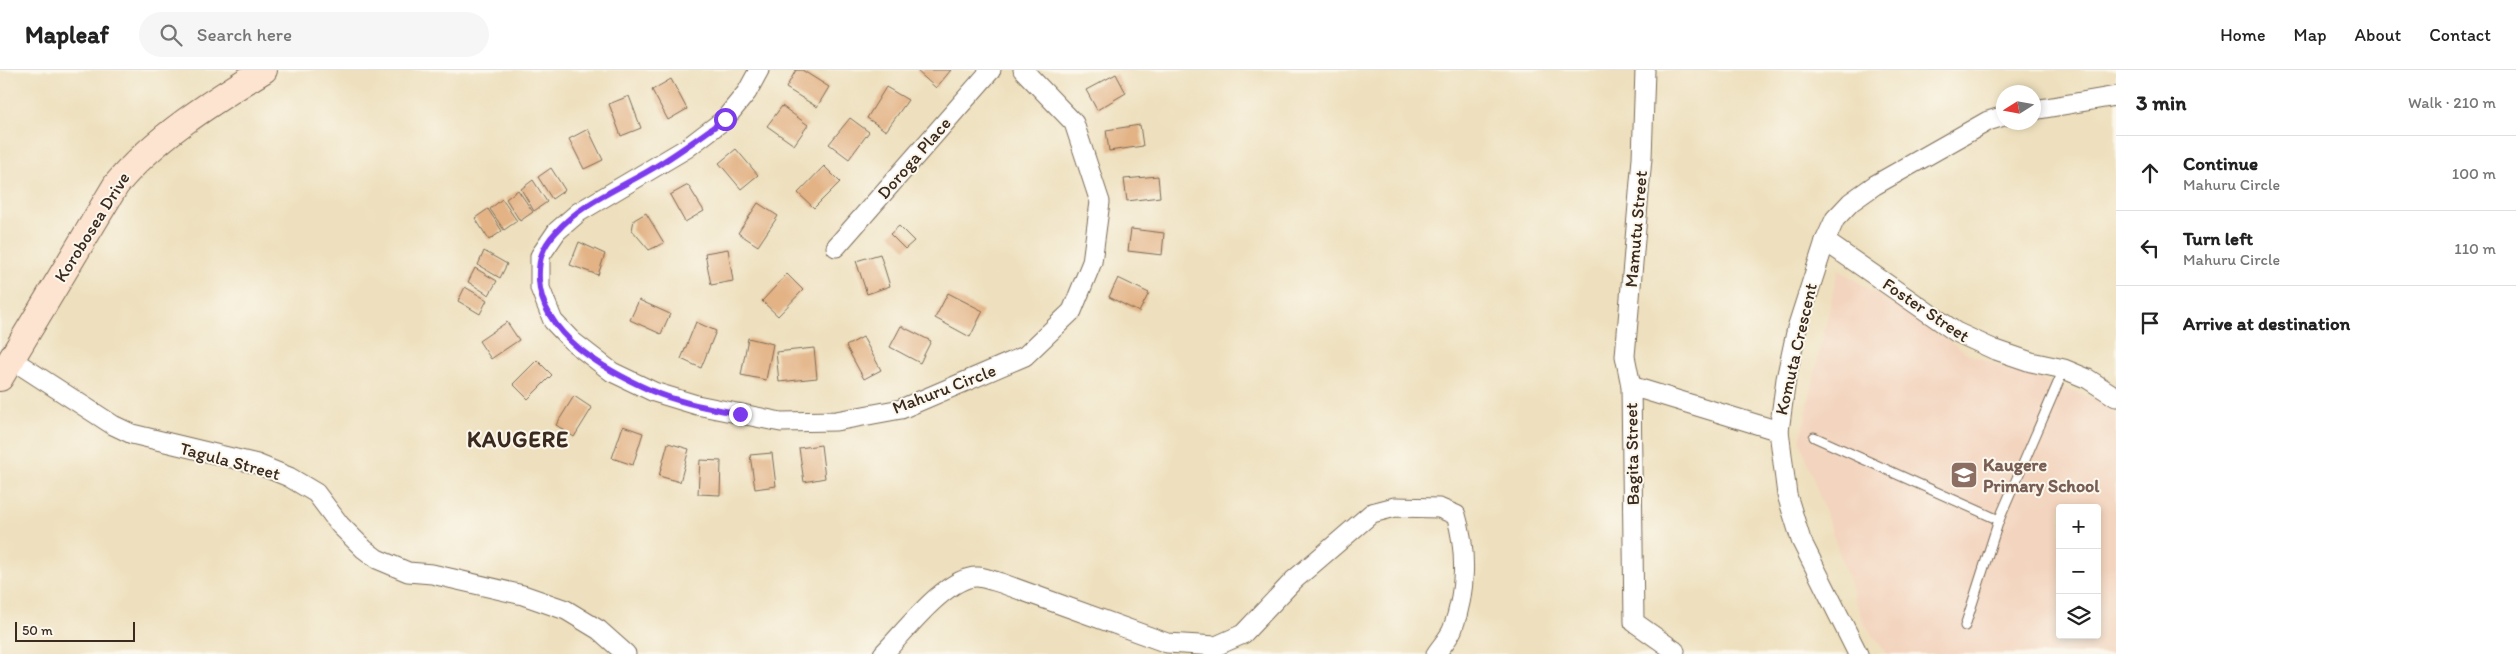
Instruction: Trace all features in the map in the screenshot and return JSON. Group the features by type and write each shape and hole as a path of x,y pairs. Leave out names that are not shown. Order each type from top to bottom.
{"main road":[{"name":"Korobosea Drive","path":"5,368 116,184 133,163 236,77 264,70"}],"street":[{"name":"Mahuru Circle","path":"759,70 747,92 725,119 687,148 579,212 563,225 547,242 540,256 540,288 553,321 572,341 612,372 654,392 697,405 790,422 836,422 901,409 1026,356 1072,310 1092,262 1100,202 1074,123 1023,70"},
{"name":"Doroga Place","path":"836,247 991,70"},
{"name":"Mamutu Street","path":"1631,386 1625,356 1642,158 1646,70"},
{"path":"2041,109 2116,96"},
{"name":"Komuta Crescent","path":"1858,654 1801,540 1787,495 1778,431 1786,379 1797,328 1835,219 1851,202 1875,185 1988,121 1996,118"},
{"name":"Foster Street","path":"1826,241 1956,332 1975,342 2031,362 2064,369 2088,378 2116,398"},
{"name":"Tagula Street","path":"5,368 132,434 257,464 289,477 316,493 340,525 364,549 393,567 523,595 566,610 599,630 623,653"},
{"name":"Bagita Street","path":"1673,654 1675,652 1634,622 1631,386 1778,431"},
{"path":"883,654 944,591 956,583 977,577 1001,583 1167,642 1216,646 1243,634 1294,580 1372,514 1396,507 1439,508 1456,515 1462,532 1465,561 1453,629 1436,654"}],"lane":[{"path":"1965,626 1999,520 2064,369"},
{"path":"1814,437 1999,520"}],"shaded area":[{"name":"Kaugere Primary School","path":"1838,269 1971,355 2097,400 2116,414 2116,654 1887,654 1864,624 1800,441"}],"building":[{"path":"796,70 802,70 829,87 817,107 786,88"},
{"path":"916,70 951,70 936,88"},
{"path":"1116,74 1126,93 1097,110 1086,90"},
{"path":"671,79 687,109 668,120 652,90"},
{"path":"886,87 908,100 886,131 867,118"},
{"path":"629,96 641,128 621,136 609,104"},
{"path":"782,106 808,125 794,145 767,126"},
{"path":"850,118 869,132 849,159 829,144"},
{"path":"1140,125 1143,146 1109,151 1106,130"},
{"path":"588,129 603,160 584,169 569,139"},
{"path":"736,149 758,175 741,189 719,163"},
{"path":"824,166 840,182 814,208 798,193"},
{"path":"551,168 565,190 552,199 538,177"},
{"path":"1158,176 1160,197 1127,201 1124,179"},
{"path":"533,180 547,202 534,211 521,189"},
{"path":"688,185 704,211 685,222 670,195"},
{"path":"518,190 533,212 520,221 506,199"},
{"path":"502,199 517,221 504,230 490,209"},
{"path":"758,203 778,216 758,246 738,233"},
{"path":"488,209 502,231 489,240 475,218"},
{"path":"646,213 664,243 649,250 632,230 634,220"},
{"path":"899,226 914,241 905,249 890,234"},
{"path":"1131,229 1164,233 1162,255 1128,251"},
{"path":"579,242 605,254 598,275 570,265"},
{"path":"728,249 733,281 711,285 705,253"},
{"path":"484,251 507,264 500,278 478,265"},
{"path":"880,254 890,286 867,294 856,261"},
{"path":"475,268 497,281 489,295 468,282"},
{"path":"787,274 803,290 778,316 762,301"},
{"path":"1118,278 1149,293 1139,312 1109,297"},
{"path":"465,287 487,300 480,314 458,301"},
{"path":"948,293 983,311 970,337 935,318"},
{"path":"639,300 670,314 661,334 630,320"},
{"path":"507,322 519,340 491,359 479,341"},
{"path":"696,322 716,331 701,368 681,359"},
{"path":"901,326 931,341 920,363 890,347"},
{"path":"863,337 881,370 864,379 846,346"},
{"path":"748,338 773,344 766,380 741,375"},
{"path":"814,348 817,378 779,382 776,352"},
{"path":"537,360 552,375 528,399 513,384"},
{"path":"574,396 592,408 574,437 556,425"},
{"path":"623,426 643,433 633,465 612,458"},
{"path":"668,443 689,449 680,482 659,476"},
{"path":"821,445 825,478 804,482 799,448"},
{"path":"772,453 776,486 755,489 750,455"},
{"path":"700,460 721,461 720,495 698,494"}],"place":[{"name":"Kaugere Primary School","path":"1964,475"}],"district":[{"name":"KAUGERE","path":"518,439"}],"route":[{"path":"725,119 687,148 569,219 547,242 540,256 539,271 540,288 544,304 553,321 572,341 612,372 654,392 697,405 740,414"}]}
